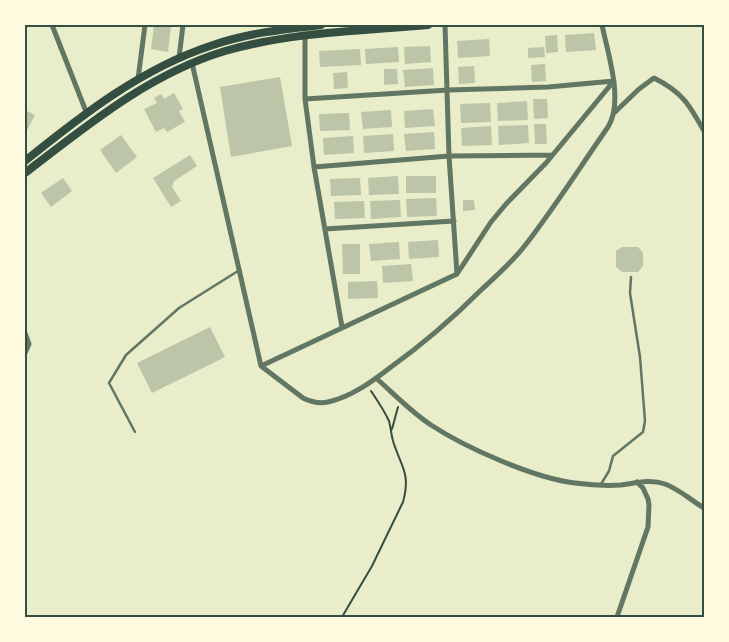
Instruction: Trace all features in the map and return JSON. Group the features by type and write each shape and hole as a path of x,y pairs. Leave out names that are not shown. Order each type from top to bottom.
{"main road":[{"path":"25,161 87,114 138,79 179,58 213,45 248,35 321,25"},
{"path":"25,173 122,102 152,83 225,51 305,35 369,28 428,25"}],"street":[{"path":"52,25 87,114"},
{"path":"138,79 146,25"},
{"path":"179,58 183,25"},
{"path":"445,25 449,156 457,274"},
{"path":"602,25 614,81 614,113"},
{"path":"305,35 305,99 314,166 342,327"},
{"path":"192,64 261,366 310,402 319,403 335,400 366,384 438,332 514,258 539,226 608,127 614,113 639,89 654,78 672,87 690,105 704,131"},
{"path":"305,99 448,90 548,87 614,81"},
{"path":"261,366 457,274 491,222 552,155 614,81"},
{"path":"314,166 449,156 552,155"},
{"path":"325,229 454,222"},
{"path":"25,333 29,344 25,353"},
{"path":"376,378 430,424 452,438 494,457 537,474 573,483 600,485 654,481 664,484 704,508"},
{"path":"617,617 648,526 648,499 638,482"}],"lane":[{"path":"135,432 109,383 126,355 179,308 239,270"},
{"path":"600,485 609,471 613,456 643,432 645,421 640,357 630,293 631,277"}],"path":[{"path":"342,617 372,566 403,502 406,482 404,465 385,413 366,384"},
{"path":"392,432 397,414 396,396"}],"building":[{"path":"154,25 171,25 168,52 151,49"},
{"path":"594,33 596,50 566,52 565,35"},
{"path":"557,35 558,52 546,53 545,36"},
{"path":"489,39 490,56 458,58 457,41"},
{"path":"430,46 431,62 405,64 404,47"},
{"path":"398,47 399,62 366,64 365,49"},
{"path":"544,47 545,57 528,58 528,48"},
{"path":"360,49 361,65 320,67 319,51"},
{"path":"545,64 546,81 532,82 531,65"},
{"path":"474,66 475,83 459,84 458,67"},
{"path":"433,68 434,85 405,87 403,70"},
{"path":"384,69 397,69 398,84 384,85"},
{"path":"347,72 348,88 334,89 333,73"},
{"path":"280,77 292,146 231,157 220,87"},
{"path":"174,93 183,109 179,111 185,122 167,132 164,128 156,132 144,109 157,103 154,98 161,94 164,99"},
{"path":"533,99 547,99 548,118 534,119"},
{"path":"527,101 528,120 498,121 497,103"},
{"path":"490,103 491,122 461,123 460,104"},
{"path":"433,109 435,126 405,128 404,111"},
{"path":"25,110 35,115 25,134"},
{"path":"391,110 392,127 363,129 361,112"},
{"path":"349,113 350,130 320,131 319,114"},
{"path":"534,124 546,124 547,144 535,144"},
{"path":"528,125 529,143 499,145 498,126"},
{"path":"491,126 492,145 462,146 461,128"},
{"path":"434,132 435,149 406,151 404,134"},
{"path":"393,134 394,151 364,153 363,136"},
{"path":"121,135 137,157 116,173 100,150"},
{"path":"353,136 354,153 324,155 323,138"},
{"path":"190,155 197,166 174,181 172,187 181,201 171,207 153,178"},
{"path":"398,176 399,194 369,195 368,178"},
{"path":"406,176 436,176 436,193 406,193"},
{"path":"63,178 72,191 51,207 41,193"},
{"path":"360,178 361,195 331,196 330,179"},
{"path":"436,198 437,216 407,217 406,199"},
{"path":"400,200 401,217 371,219 370,201"},
{"path":"463,200 474,200 475,210 463,211"},
{"path":"364,201 365,218 335,219 334,202"},
{"path":"438,240 439,257 409,259 408,242"},
{"path":"399,242 400,259 371,261 369,244"},
{"path":"342,244 360,244 360,274 343,274"},
{"path":"622,247 638,247 643,253 643,266 638,272 622,272 616,267 616,251"},
{"path":"411,264 413,281 383,283 382,266"},
{"path":"377,281 378,298 348,299 348,282"},
{"path":"210,327 225,357 152,393 137,363"}]}
